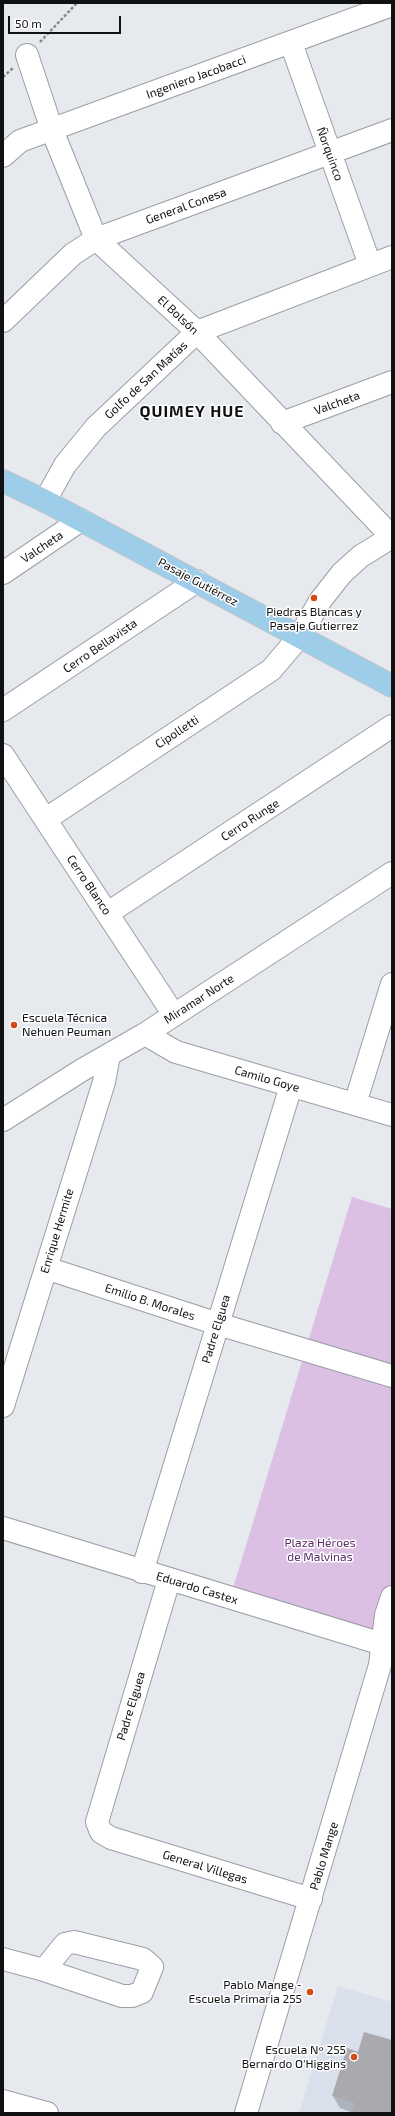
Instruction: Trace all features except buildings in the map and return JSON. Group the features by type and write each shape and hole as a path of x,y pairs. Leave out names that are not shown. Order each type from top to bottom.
{"main road":[{"name":"Pasaje Gutiérrez","path":"3,481 45,501 197,581 392,686"}],"street":[{"name":"Ingeniero Jacobacci","path":"3,156 20,141 291,43 380,6"},
{"name":"Ñorquinco","path":"291,43 370,265"},
{"name":"El Bolsón","path":"27,56 52,130 96,239 197,332 392,537"},
{"name":"General Conesa","path":"3,321 73,254 96,239 392,130"},
{"name":"Golfo de San Matías","path":"45,501 65,465 96,427 197,332 392,257"},
{"name":"Valcheta","path":"282,423 392,382"},
{"name":"Valcheta","path":"3,573 81,520"},
{"name":"Cipolletti","path":"46,819 271,670 300,636 320,601 342,573 361,556 392,537"},
{"name":"Cerro Bellavista","path":"3,710 197,581"},
{"name":"Cerro Runge","path":"108,913 392,726"},
{"name":"Cerro Blanco","path":"3,755 174,1015"},
{"name":"Miramar Norte","path":"5,1114 145,1034 392,873"},
{"path":"355,1104 392,984"},
{"name":"Camilo Goye","path":"145,1034 176,1052 392,1115"},
{"name":"Enrique Hermite","path":"3,1406 104,1082 109,1055"},
{"name":"Padre Elguea","path":"142,1572 291,1086"},
{"name":"Emilio B. Morales","path":"46,1268 218,1324 392,1376"},
{"name":"Eduardo Castex","path":"3,1528 142,1572 387,1646"},
{"name":"Padre Elguea","path":"101,1832 97,1822 169,1580"},
{"name":"Pablo Mange","path":"246,2113 387,1646 386,1616 392,1597"},
{"name":"General Villegas","path":"101,1832 110,1838 311,1900"},
{"path":"3,1959 44,1970"},
{"path":"3,2101 35,2111"}],"shaded area":[{"name":"Escuela Nº 255 Bernardo O'Higgins","path":"338,1986 392,2002 392,2113 299,2113"}],"green space":[{"name":"Plaza Héroes de Malvinas","path":"352,1197 392,1209 392,1597 382,1645 230,1598"}],"place":[{"name":"Piedras Blancas y Pasaje Gutierrez","path":"314,598"},
{"name":"Escuela Técnica Nehuen Peuman","path":"14,1025"},
{"name":"Pablo Mange - Escuela Primaria 255","path":"310,1992"},
{"name":"Escuela Nº 255 Bernardo O'Higgins","path":"354,2057"}],"district":[{"name":"QUIMEY HUE","path":"192,412"}]}
